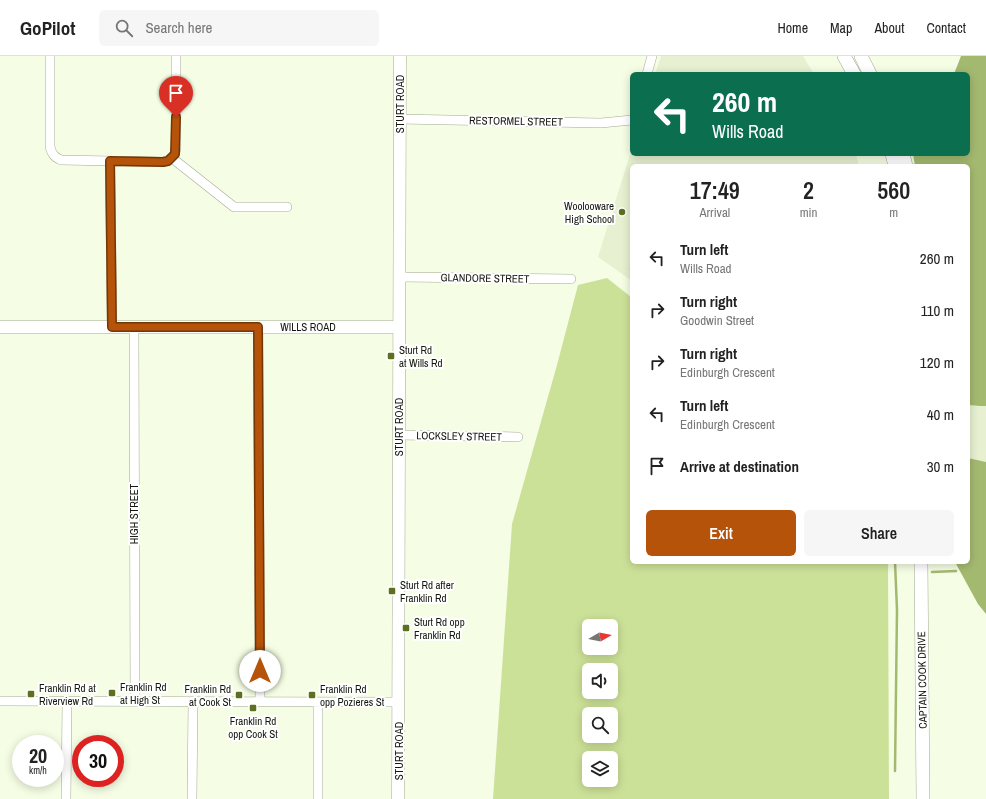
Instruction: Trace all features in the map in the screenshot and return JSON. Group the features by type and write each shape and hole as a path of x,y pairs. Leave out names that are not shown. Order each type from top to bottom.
{"main road":[{"path":"844,56 853,72"},
{"path":"861,56 869,72"},
{"name":"CAPTAIN COOK DRIVE","path":"913,564 915,799"},
{"name":"CAPTAIN COOK DRIVE","path":"921,564 923,799"}],"street":[{"path":"50,56 50,146 55,158 61,160 163,162 172,158 175,154 176,148 176,56"},
{"name":"STURT ROAD","path":"398,799 400,56"},
{"path":"648,72 652,56"},
{"name":"RESTORMEL STREET","path":"400,119 601,123 630,120"},
{"path":"172,158 234,207 287,207"},
{"path":"110,161 112,327"},
{"name":"GLANDORE STREET","path":"399,277 571,279"},
{"name":"WILLS ROAD","path":"0,327 399,327"},
{"name":"HIGH STREET","path":"134,327 135,702"},
{"path":"258,327 260,702"},
{"name":"LOCKSLEY STREET","path":"399,435 518,437"},
{"path":"0,701 399,702"},
{"path":"66,799 67,702"},
{"path":"192,799 193,702"},
{"path":"318,702 318,799"}],"shaded area":[{"path":"661,56 803,56 813,72 656,72"},
{"path":"961,56 986,56 986,406 970,405 970,164 915,164 913,156 970,156 970,72 955,72"},
{"name":"Woolooware High School","path":"630,154 630,156 856,156 858,164 630,164 630,280 598,257"},
{"path":"607,278 630,296 630,564 888,564 889,799 493,799 512,524 578,285"},
{"path":"970,405 986,406 986,462 970,458"},
{"path":"970,458 986,462 986,614 978,604 956,564 970,564"}],"waterway":[{"path":"895,564 897,610 895,771"},
{"path":"932,572 956,571"}],"place":[{"name":"Woolooware High School","path":"622,212"},
{"name":"Sturt Rd at Wills Rd","path":"391,356"},
{"name":"Sturt Rd after Franklin Rd","path":"392,591"},
{"name":"Sturt Rd opp Franklin Rd","path":"406,628"},
{"name":"Franklin Rd at High St","path":"112,693"},
{"name":"Franklin Rd at Riverview Rd","path":"31,694"},
{"name":"Franklin Rd at Cook St","path":"239,695"},
{"name":"Franklin Rd opp Pozieres St","path":"312,695"},
{"name":"Franklin Rd opp Cook St","path":"253,708"}],"route":[{"path":"176,117 175,154 168,161 110,161 112,327 258,327 260,671"}]}
